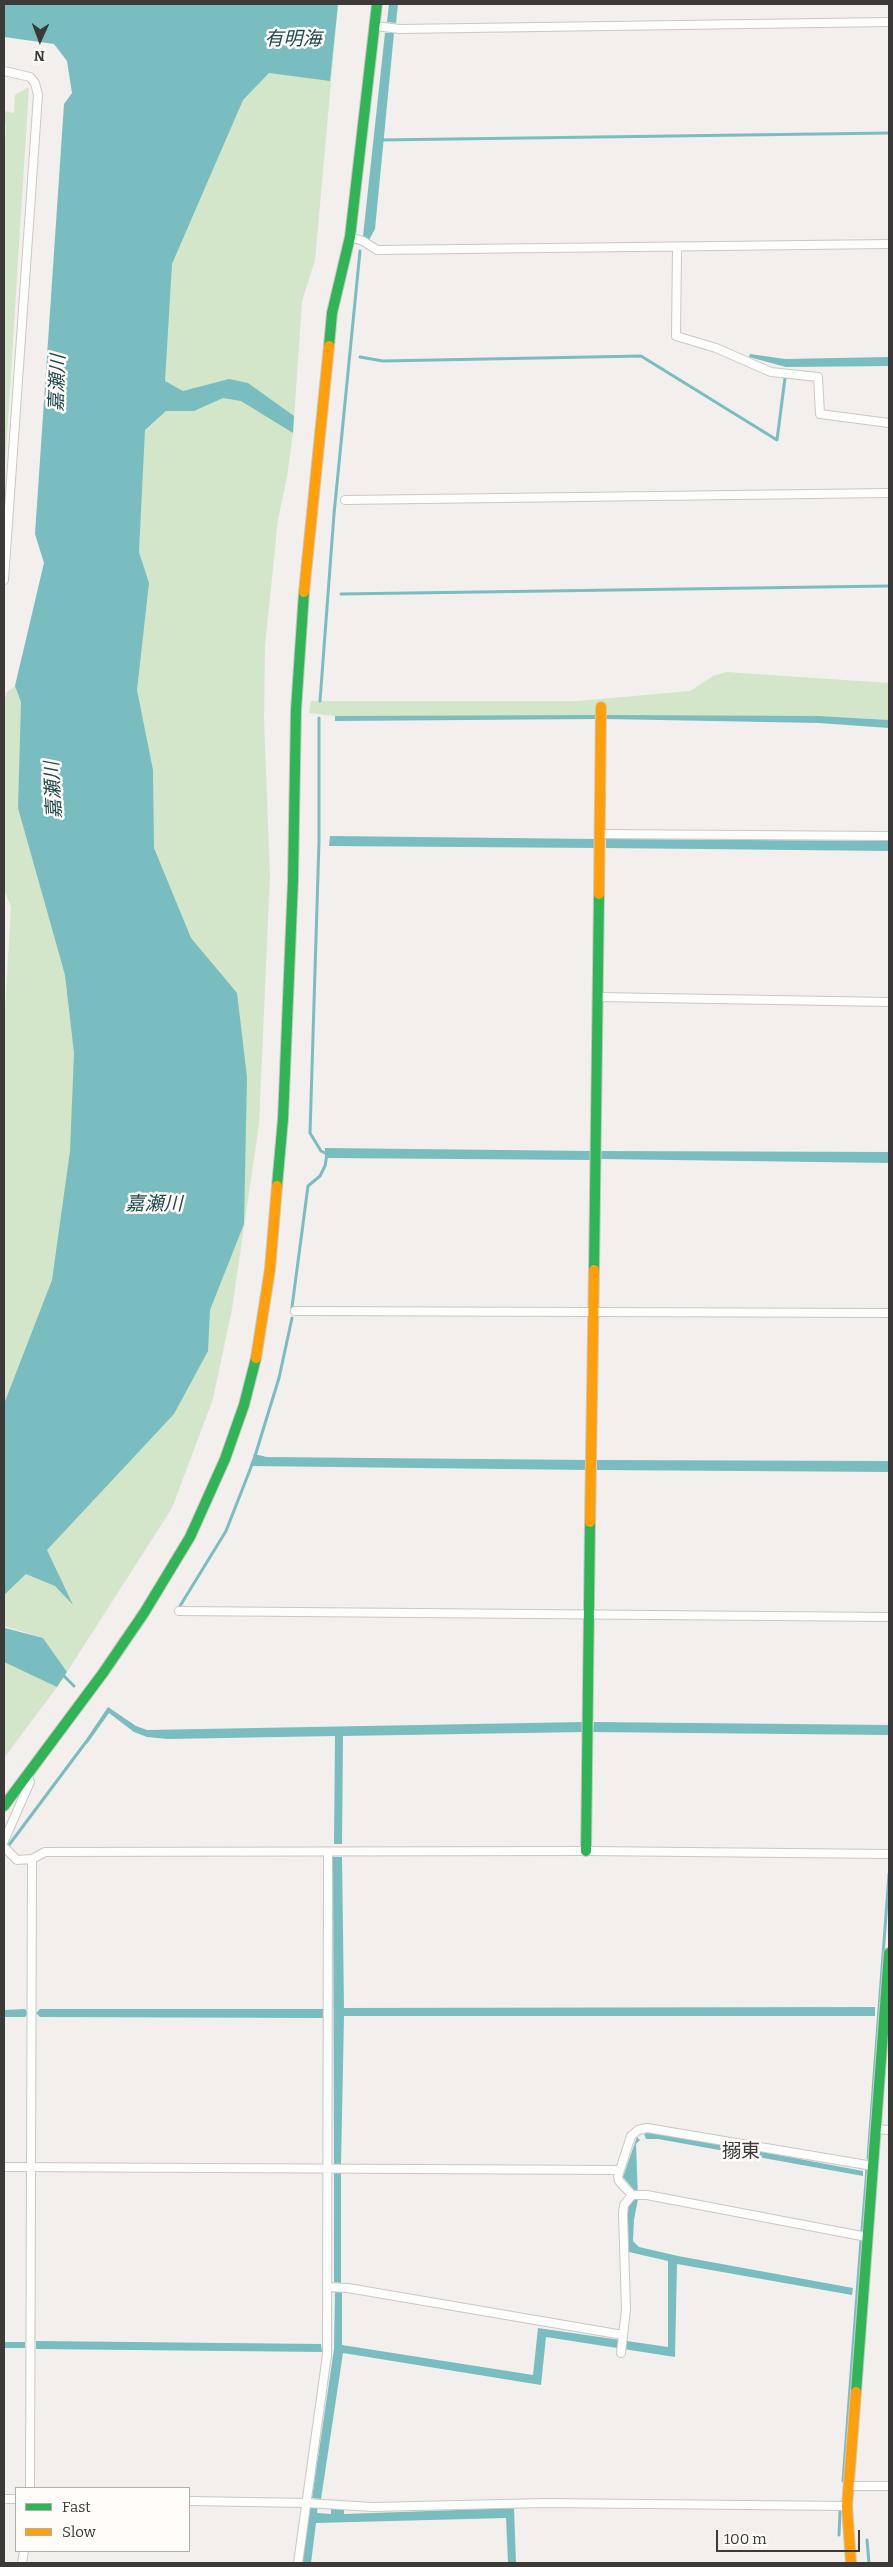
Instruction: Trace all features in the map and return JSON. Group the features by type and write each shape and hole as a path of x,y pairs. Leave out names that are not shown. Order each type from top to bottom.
{"street":[{"path":"4,1806 103,1673 144,1613 190,1537 225,1459 244,1405 256,1358 270,1270 283,1119 293,880 296,710 300,628 332,313 350,237 377,4"},
{"path":"375,26 400,28 889,22"},
{"path":"4,71 30,77 35,83 38,95 4,580"},
{"path":"350,237 377,250 677,248 889,244"},
{"path":"677,248 676,336 716,348 771,372 818,377 820,414 889,423"},
{"path":"345,500 889,493"},
{"path":"586,1851 599,997 601,707"},
{"path":"600,834 889,836"},
{"path":"599,997 889,1002"},
{"path":"295,1311 889,1313"},
{"path":"179,1611 889,1616"},
{"path":"4,1841 30,1782 27,1774"},
{"path":"4,1847 17,1860 32,1859 45,1852 586,1851 889,1854"},
{"path":"298,2563 327,2355 328,1852"},
{"path":"30,2487 32,1859"},
{"path":"851,2563 847,2506 848,2486 889,1953"},
{"path":"867,2237 647,2195 632,2195 619,2181 619,2170 631,2136 638,2130 647,2128 873,2166"},
{"path":"875,2129 889,2130"},
{"path":"4,2167 619,2170"},
{"path":"621,2353 626,2309 623,2214 624,2205 632,2195"},
{"path":"327,2287 348,2288 623,2335"},
{"path":"848,2486 889,2486"},
{"path":"190,2501 307,2503 373,2507 544,2503 847,2506"}],"green space":[{"path":"338,4 315,260 302,301 293,433 287,477 278,519 265,646 264,719 270,875 259,1124 232,1309 213,1399 172,1508 67,1672 43,1638 4,1626 4,1580 35,1548 107,768 162,124"},
{"path":"29,87 4,483 4,160 6,125 4,124 4,111 14,113 15,95"},
{"path":"44,563 142,1086 4,1464 4,1027 11,907 4,889 4,706 6,693 15,686"},
{"path":"726,672 889,683 889,720 819,716 335,716 309,713 311,701 578,701 690,691 713,676"},
{"path":"4,1655 42,1672 57,1687 4,1758"}],"water":[{"name":"嘉瀬川","path":"4,4 338,4 330,81 269,73 243,100 172,264 165,381 183,391 229,379 248,383 294,416 293,433 241,401 223,398 194,411 166,411 145,430 139,552 149,583 137,690 153,770 154,848 191,938 237,993 247,1077 244,1224 210,1310 208,1351 174,1414 47,1550 73,1605 55,1586 26,1574 4,1595 4,1404 52,1280 70,1151 74,1053 65,975 18,808 21,702 15,686 44,563 35,534 64,104 72,93 67,61 54,44 4,37"},
{"path":"389,4 398,4 396,23 387,22"},
{"path":"385,33 394,33 375,229 369,240 363,236"},
{"path":"750,354 785,359 889,357 889,366 786,367 749,357"},
{"path":"596,715 596,719 335,721 335,716"},
{"path":"606,715 819,716 889,720 889,728 819,723 606,719"},
{"path":"330,836 596,839 596,848 329,846"},
{"path":"606,839 889,841 889,851 606,848"},
{"path":"325,1148 592,1151 592,1160 325,1158"},
{"path":"600,1151 889,1152 889,1163 600,1159"},
{"path":"254,1454 267,1457 588,1460 588,1470 250,1466"},
{"path":"597,1460 889,1461 889,1472 597,1470"},
{"path":"4,1623 5,1628 43,1638 67,1672 57,1687 4,1662"},
{"path":"108,1707 136,1726 147,1730 583,1722 583,1732 343,1736 342,1844 334,1844 335,1736 168,1739 147,1737 134,1732 109,1713 87,1744 85,1741"},
{"path":"594,1722 889,1725 889,1735 593,1732"},
{"path":"333,1857 342,1857 344,2008 875,2007 875,2016 344,2016 341,2164 334,2164"},
{"path":"25,2009 28,2013 25,2017 4,2017 4,2010"},
{"path":"40,2009 324,2009 324,2018 40,2017 36,2013"},
{"path":"652,2131 863,2171 863,2176 658,2139 646,2139 644,2134"},
{"path":"637,2137 640,2140 636,2144 638,2199 633,2241 639,2247 678,2256 853,2288 852,2295 677,2264 675,2357 546,2337 541,2385 343,2353 321,2499 312,2498 334,2349 335,2292 342,2292 342,2345 533,2375 538,2328 668,2347 668,2261 629,2252 628,2205 633,2198 634,2190 623,2177"},
{"path":"334,2172 341,2172 341,2283 334,2282"},
{"path":"36,2341 321,2344 322,2352 36,2349"},
{"path":"4,2342 25,2342 25,2348 4,2348"},
{"path":"312,2506 318,2506 317,2513 331,2514 331,2509 344,2509 344,2514 514,2508 516,2563 508,2563 506,2518 316,2523 311,2563 302,2563"}],"waterway":[{"path":"380,140 889,133"},
{"path":"320,701 334,514 360,251"},
{"path":"360,357 383,361 641,356 777,440 785,378"},
{"path":"341,594 889,586"},
{"path":"292,1307 308,1186 320,1176 325,1166 327,1154 321,1151 310,1133 319,841 319,718"},
{"path":"255,1456 279,1378 292,1318"},
{"path":"180,1606 226,1531 253,1462"},
{"path":"62,1674 74,1686"},
{"path":"9,1845 86,1742"},
{"path":"868,2158 889,1874"},
{"path":"862,2230 867,2169"},
{"path":"843,2481 861,2240"},
{"path":"839,2535 840,2512"},
{"path":"867,2540 869,2563"}],"traffic: fast":[{"path":"329,346 332,313 350,237 377,4"},
{"path":"277,1186 283,1119 293,880 296,710 304,592"},
{"path":"594,1270 599,894"},
{"path":"4,1806 103,1673 144,1613 190,1537 225,1459 244,1405 256,1358"},
{"path":"586,1851 590,1522"},
{"path":"856,2392 889,1953"}],"traffic: slow":[{"path":"304,592 329,346"},
{"path":"599,894 601,707"},
{"path":"256,1358 270,1269 277,1186"},
{"path":"590,1522 594,1270"},
{"path":"851,2563 847,2506 856,2392"}],"district":[{"name":"搦東","path":"741,2152"}],"water label":[{"name":"有明海","path":"293,40"}]}
